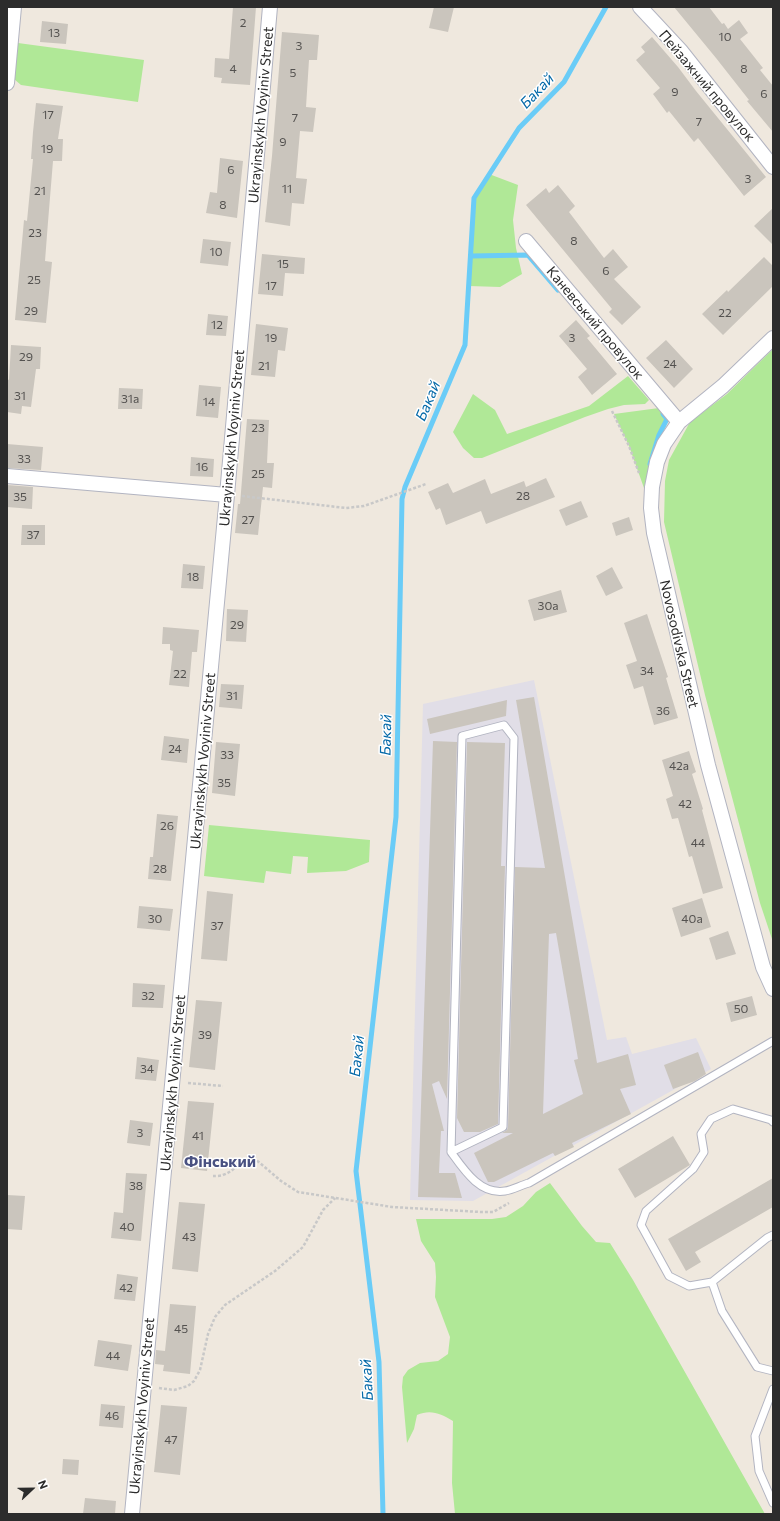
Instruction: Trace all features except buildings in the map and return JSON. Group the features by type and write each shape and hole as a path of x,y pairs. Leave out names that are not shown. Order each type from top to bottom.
{"street":[{"path":"7,83 14,7"},
{"name":"Ukrayinskykh Voyiniv Street","path":"132,1514 174,1081 228,495 270,7"},
{"name":"Пейзажний провулок","path":"640,7 680,52 773,167"},
{"name":"Каневський провулок","path":"526,241 679,422"},
{"name":"Novosodivska Street","path":"773,338 723,386 679,422 664,444 657,462 652,487 654,533 708,765 763,967 773,989"},
{"path":"7,476 228,495"}],"lane":[{"path":"451,1152 503,1127 514,738 504,725 462,736 451,1152 466,1172 482,1187 493,1191 505,1191 529,1183 773,1041"},
{"path":"773,1122 771,1120 733,1109 711,1119 701,1134 704,1152 693,1169 646,1211 641,1225 669,1276 689,1286 712,1282 767,1238 773,1235"},
{"path":"712,1282 722,1312 757,1367 773,1371"},
{"path":"773,1390 755,1436 760,1471 773,1503"}],"path":[{"path":"612,411 629,446 639,474"},
{"path":"228,495 346,508 364,506 426,484"},
{"path":"174,1081 223,1086"},
{"path":"214,1176 223,1175 239,1163 254,1158 298,1192 392,1208 494,1212 511,1201"},
{"path":"145,1386 174,1390 188,1386 194,1381 200,1370 208,1334 215,1317 225,1305 275,1271 303,1247 323,1210 335,1198"}],"shaded area":[{"path":"534,680 607,1040 626,1037 632,1054 696,1038 711,1069 473,1201 410,1200 423,704"}],"green space":[{"path":"18,43 144,60 138,102 21,85 14,79"},
{"path":"489,174 518,185 513,220 516,248 522,274 500,287 469,286 474,198"},
{"path":"773,349 773,942 760,903 705,695 664,522 665,481 669,460 690,422 727,394"},
{"path":"628,376 649,400 645,404 624,405 608,409 482,458 474,458 463,448 453,432 473,394 495,410 507,434 589,406"},
{"path":"659,408 667,419 656,444 644,488 629,446 614,414"},
{"path":"209,825 370,840 369,862 346,871 307,873 308,857 293,856 291,874 266,871 264,883 204,876"},
{"path":"550,1183 582,1226 596,1242 610,1243 633,1280 765,1514 455,1514 452,1483 453,1421 444,1416 431,1412 417,1415 414,1429 407,1443 402,1387 403,1377 408,1370 420,1363 438,1361 448,1354 450,1337 435,1297 435,1263 421,1241 416,1219 492,1219 506,1217 523,1206 536,1192"}],"waterway":[{"name":"Бакай","path":"383,1514 379,1362 356,1171 396,817 402,499 405,487 465,345 474,198 519,128 564,82 606,7"},
{"path":"471,256 528,255 558,290"},
{"path":"650,464 659,435 667,419 663,414"}],"district":[{"name":"Фінський","path":"220,1162"}]}
